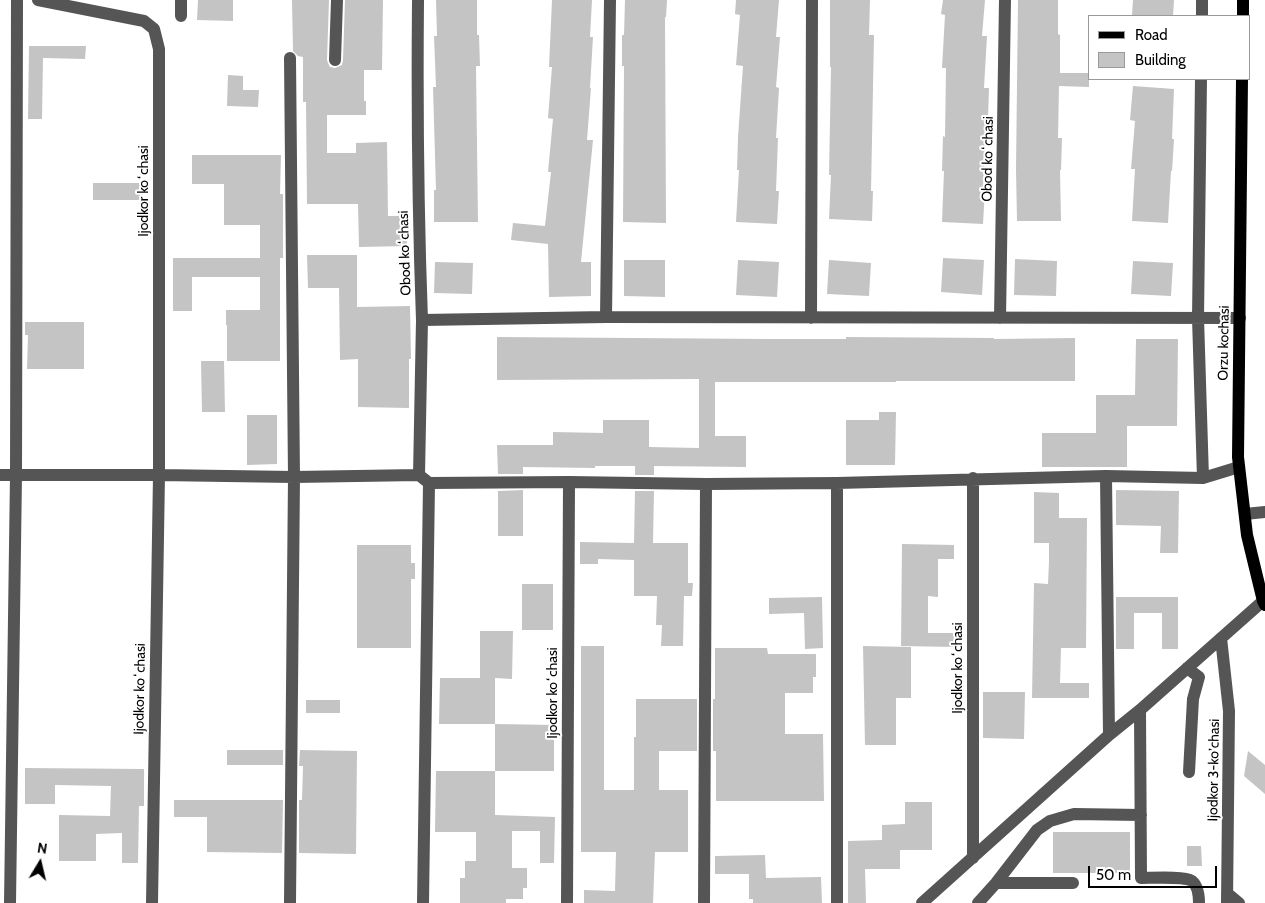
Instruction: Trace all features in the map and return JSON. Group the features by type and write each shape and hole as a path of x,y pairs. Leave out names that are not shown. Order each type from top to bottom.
{"main road":[{"path":"1243,0 1243,15"},
{"name":"Orzu kochasi","path":"1242,80 1238,457 1247,535 1264,603"}],"street":[{"path":"10,903 16,475 17,0"},
{"name":"Ijodkor koʻchasi","path":"38,0 144,21 154,29 159,49 159,475 152,903"},
{"path":"181,0 181,16"},
{"path":"335,60 337,0"},
{"name":"Obod koʻchasi","path":"418,0 417,101 424,479"},
{"path":"606,317 610,0"},
{"path":"811,318 812,0"},
{"name":"Obod koʻchasi","path":"1000,318 1005,0"},
{"path":"1202,0 1202,15"},
{"path":"290,58 294,477 290,903"},
{"path":"1201,80 1198,318 1203,478"},
{"path":"422,320 606,317 1240,318"},
{"path":"0,475 159,475 706,484 838,483 1106,476 1203,478 1239,467"},
{"path":"1106,476 1109,735"},
{"name":"Ijodkor koʻchasi","path":"974,478 974,858"},
{"path":"423,903 424,479"},
{"name":"Ijodkor koʻchasi","path":"567,903 569,482"},
{"path":"837,903 838,483"},
{"path":"704,903 706,484"},
{"path":"1245,514 1265,512"},
{"path":"922,903 1109,735 1264,603"},
{"name":"Ijodkor 3-koʼchasi","path":"1221,638 1230,711 1227,898"},
{"path":"1186,668 1199,677 1193,700 1189,772"},
{"path":"1140,710 1141,878 1188,879 1193,882 1197,889 1199,903"},
{"path":"978,903 1037,830 1050,821 1074,814 1141,815"},
{"path":"996,883 1073,883"},
{"path":"1227,898 1239,903"}],"building":[{"path":"198,0 233,0 233,21 197,20"},
{"path":"292,0 329,0 327,60 330,67 335,68 342,65 343,60 345,0 383,0 382,70 364,70 366,115 327,115 327,153 356,153 356,143 387,142 388,216 406,216 407,246 359,247 358,204 307,204 306,102 303,102 303,57 298,56 293,51"},
{"path":"436,0 477,0 477,35 479,35 480,66 476,66 478,222 434,222 434,190 436,190 433,87 436,87 434,36 437,36"},
{"path":"552,0 592,0 590,37 593,37 587,140 593,140 581,262 591,262 591,296 549,297 548,244 511,240 513,223 545,226 551,172 548,172 553,119 548,118 552,67 549,67"},
{"path":"625,0 667,0 665,17 666,223 623,222 624,66 622,66 622,35 624,35"},
{"path":"736,0 779,0 776,37 780,37 776,87 779,88 776,138 778,138 776,191 779,191 777,224 736,222 739,170 737,170 738,137 743,66 736,65 740,15 735,14"},
{"path":"830,0 870,0 869,35 874,35 872,221 829,219 831,175 829,175"},
{"path":"943,0 985,0 982,36 987,36 984,88 989,88 988,118 986,118 983,224 942,222 946,68 942,68 945,15 941,14"},
{"path":"1018,0 1058,0 1060,73 1088,73 1089,80 1089,87 1059,86 1058,138 1062,138 1060,170 1061,221 1017,221"},
{"path":"1133,0 1174,0 1173,15 1132,15"},
{"path":"29,46 86,46 85,59 43,58 42,119 28,119"},
{"path":"228,75 243,76 243,90 259,90 258,107 227,106"},
{"path":"1133,86 1174,89 1172,139 1174,139 1168,223 1132,221 1135,169 1131,169 1135,121 1130,120"},
{"path":"192,155 281,155 280,194 283,194 283,258 280,258 280,361 227,361 226,310 260,310 260,277 192,277 192,311 173,311 173,258 260,258 260,225 224,225 224,184 192,184"},
{"path":"93,183 142,183 142,200 93,200"},
{"path":"307,255 357,255 357,307 410,306 411,359 409,359 409,408 358,407 358,359 340,360 339,288 308,288"},
{"path":"943,258 984,260 982,295 941,292"},
{"path":"1015,259 1057,261 1056,296 1014,295"},
{"path":"624,260 665,260 665,297 624,296"},
{"path":"738,260 779,262 777,297 736,295"},
{"path":"829,260 871,263 869,296 827,294"},
{"path":"1133,261 1173,263 1171,296 1131,294"},
{"path":"435,262 473,263 472,294 434,293"},
{"path":"25,322 84,322 84,369 27,369 28,335 25,335"},
{"path":"497,337 766,339 846,339 846,337 1075,338 1075,381 715,382 715,436 746,436 746,467 654,466 654,475 635,475 635,466 595,466 595,468 523,467 523,474 498,474 497,445 553,445 553,432 603,433 603,420 649,420 649,447 699,448 699,379 497,380"},
{"path":"1136,339 1178,339 1177,426 1127,426 1127,467 1042,467 1042,433 1096,433 1096,395 1135,395"},
{"path":"201,361 224,361 225,412 202,412"},
{"path":"879,412 896,412 895,465 846,465 846,420 879,420"},
{"path":"247,415 277,415 277,464 247,465"},
{"path":"523,490 523,536 498,536 498,491"},
{"path":"1116,490 1179,491 1178,553 1160,553 1161,526 1116,525"},
{"path":"635,491 654,491 653,543 688,543 688,583 693,583 692,596 684,596 683,646 661,646 662,625 656,625 657,596 634,596 634,560 598,559 598,564 580,564 580,542 634,543"},
{"path":"1034,492 1059,493 1059,518 1087,518 1086,648 1061,648 1060,683 1089,683 1089,698 1032,698 1034,583 1048,584 1049,562 1049,543 1034,543"},
{"path":"902,544 954,545 954,559 938,559 938,597 928,596 928,633 956,633 956,647 901,646"},
{"path":"357,545 411,545 411,563 415,563 415,579 411,579 411,648 357,648"},
{"path":"522,584 553,584 553,630 522,630"},
{"path":"822,597 823,648 805,649 804,613 769,614 769,598"},
{"path":"1116,597 1178,597 1178,649 1162,649 1162,613 1134,613 1134,649 1116,649"},
{"path":"480,631 513,631 512,679 495,678 495,724 439,724 440,678 480,678"},
{"path":"581,646 604,646 604,790 634,790 636,699 697,699 697,751 659,751 659,790 688,790 688,852 655,852 653,903 584,903 584,890 615,891 616,852 581,852"},
{"path":"863,646 911,647 911,698 896,698 896,745 865,745"},
{"path":"715,648 767,648 768,654 816,654 816,677 813,677 813,693 785,693 785,734 823,734 824,801 716,801 716,751 713,751"},
{"path":"983,692 1025,692 1024,739 983,738"},
{"path":"306,700 340,700 340,713 306,713"},
{"path":"495,724 554,725 554,771 495,771"},
{"path":"227,750 283,750 283,765 227,765"},
{"path":"300,750 357,751 356,854 299,853 299,800 302,800 303,766 299,766"},
{"path":"1248,751 1265,765 1265,794 1244,776"},
{"path":"25,768 144,769 144,806 139,806 138,863 122,863 122,833 96,834 96,861 59,861 59,815 110,816 111,786 55,785 55,804 25,804"},
{"path":"436,771 495,771 495,815 555,817 554,863 540,863 540,831 512,831 512,868 527,868 527,888 523,888 523,899 506,899 506,903 460,903 460,878 465,878 465,861 476,861 476,832 435,832"},
{"path":"174,800 283,800 282,853 207,852 207,817 174,817"},
{"path":"905,802 932,802 932,850 900,850 900,869 865,869 866,903 848,903 848,841 882,840 882,825 905,824"},
{"path":"1053,832 1130,832 1130,873 1053,873"},
{"path":"1187,846 1201,846 1202,866 1187,866"},
{"path":"765,855 766,878 821,877 822,903 753,903 753,899 749,899 749,874 715,874 715,856"}]}
